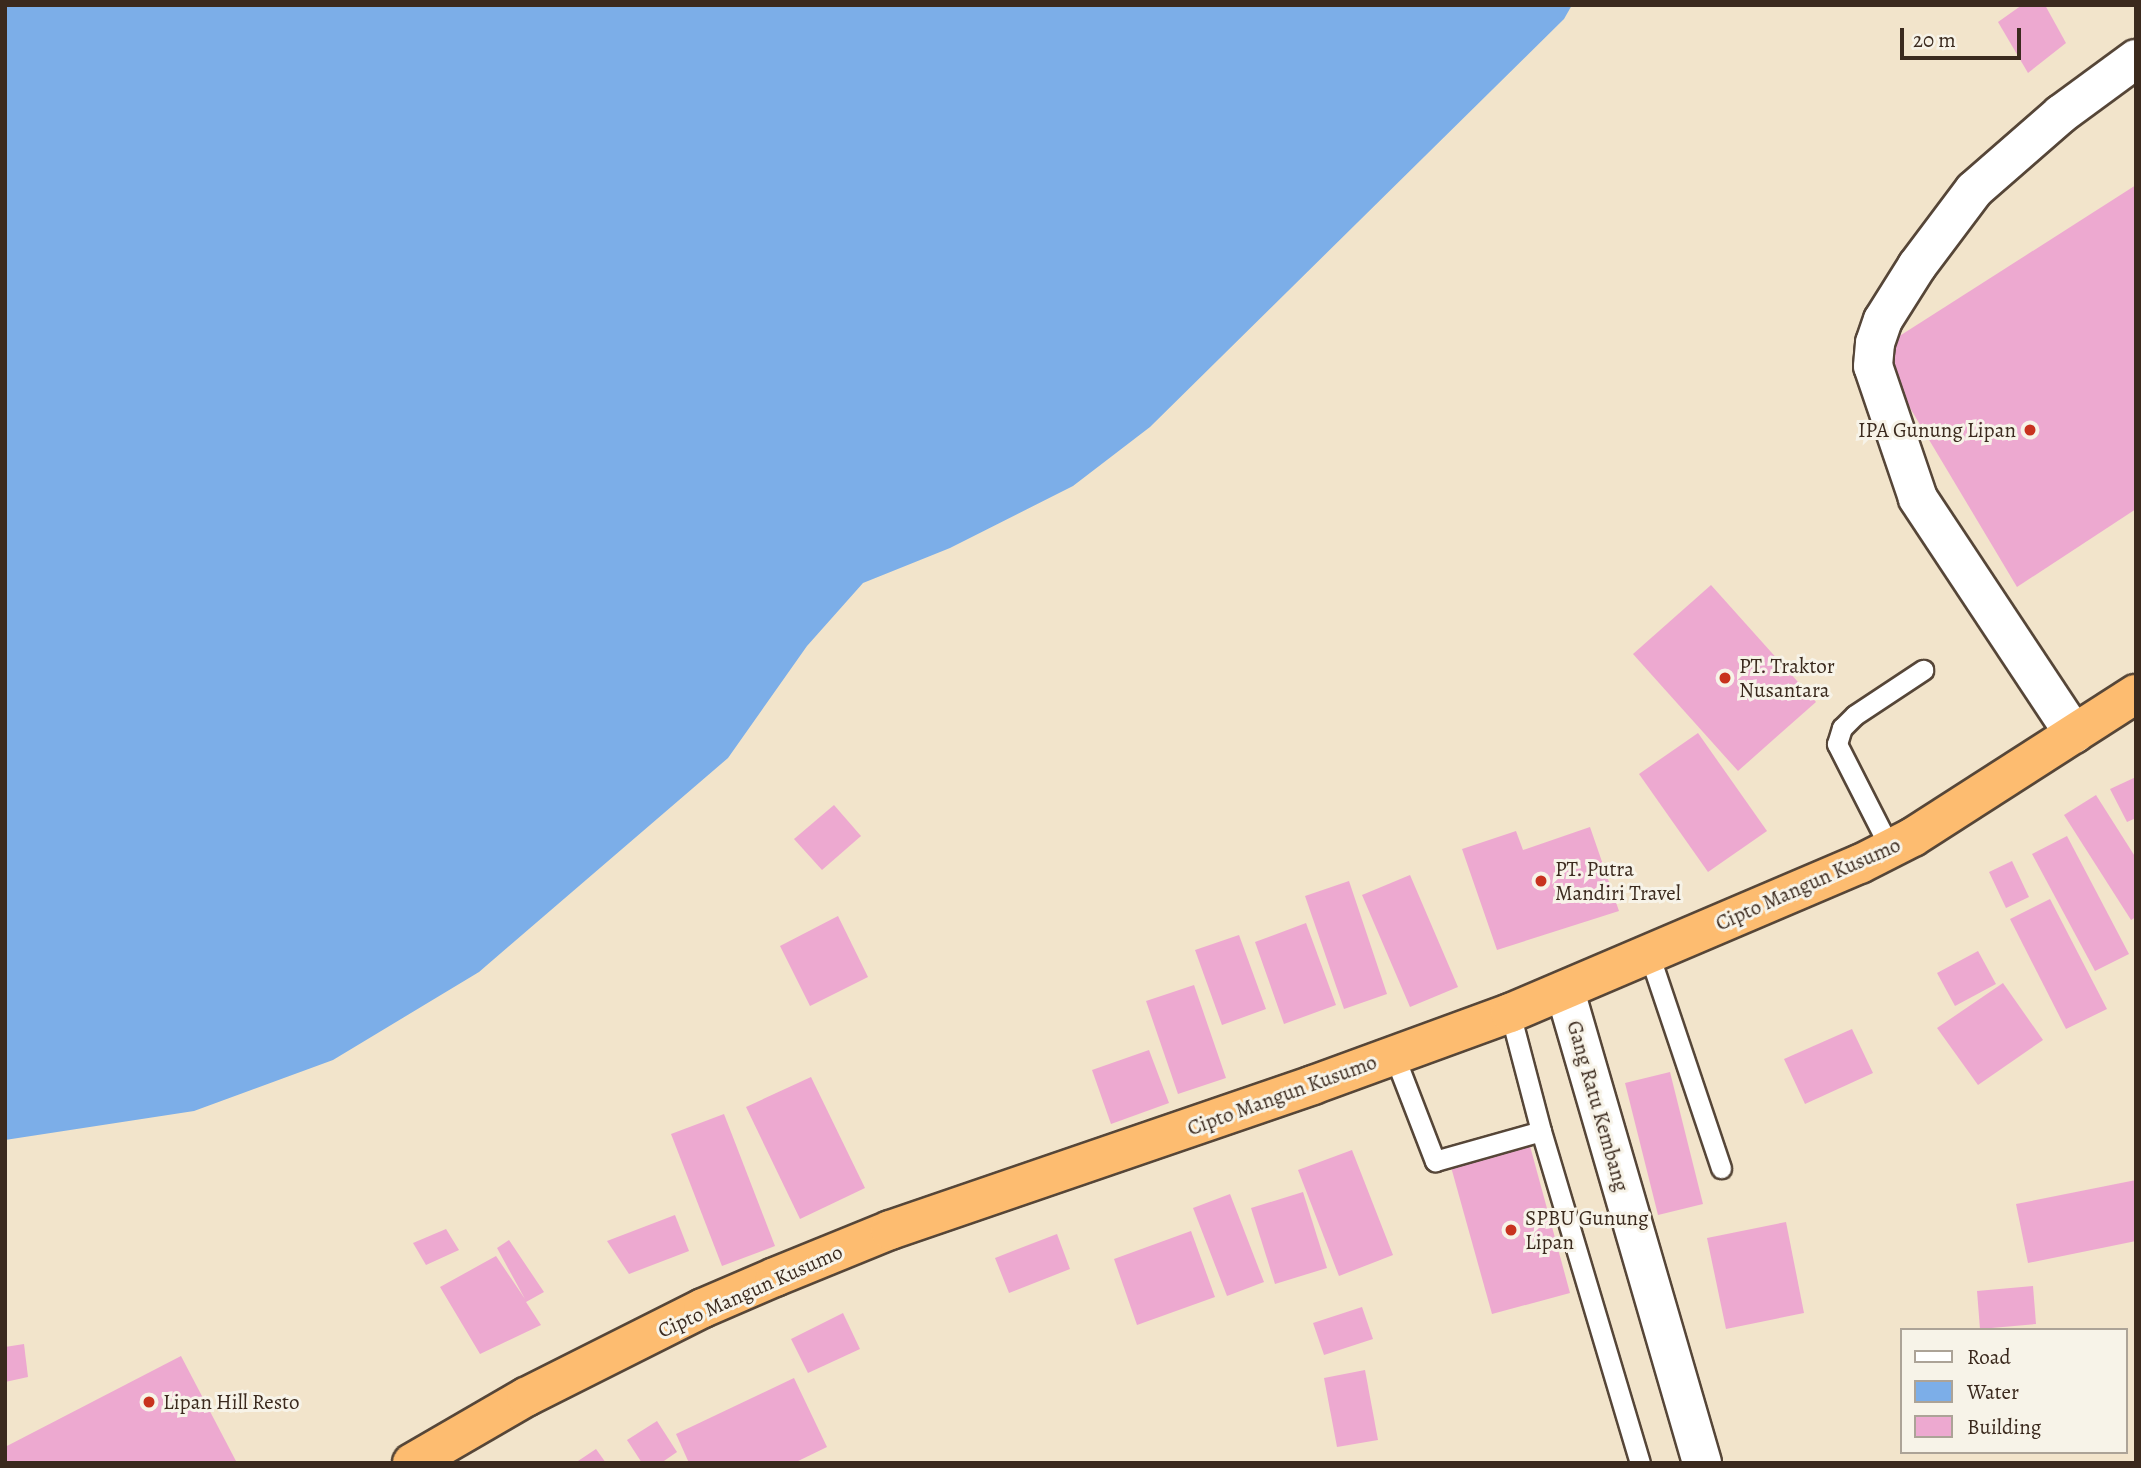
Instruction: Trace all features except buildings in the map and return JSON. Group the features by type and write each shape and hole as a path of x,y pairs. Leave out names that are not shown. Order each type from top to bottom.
{"highway":[{"name":"Cipto Mangun Kusumo","path":"412,1463 526,1397 703,1308 775,1277 890,1230 1510,1013 1860,864 1890,848 2136,694"}],"street":[{"path":"2074,734 1918,498 1872,366 1875,343 1883,320 1917,266 1974,190 2061,114 2136,59"},
{"name":"Gang Ratu Kembang","path":"1565,991 1702,1463"}],"lane":[{"path":"1890,848 1837,744 1843,728 1855,715 1923,670"},
{"path":"1649,954 1721,1168"},
{"path":"1510,1013 1541,1131 1640,1463"},
{"path":"1394,1055 1435,1161 1541,1131"}],"water":[{"path":"5,5 1572,5 1564,19 1150,427 1073,486 950,548 863,583 807,646 728,758 479,972 333,1060 194,1111 5,1140"}],"place":[{"name":"IPA Gunung Lipan","path":"2030,430"},
{"name":"PT. Traktor Nusantara","path":"1725,678"},
{"name":"PT. Putra Mandiri Travel","path":"1541,881"},
{"name":"SPBU Gunung Lipan","path":"1511,1230"},
{"name":"Lipan Hill Resto","path":"149,1402"}]}
